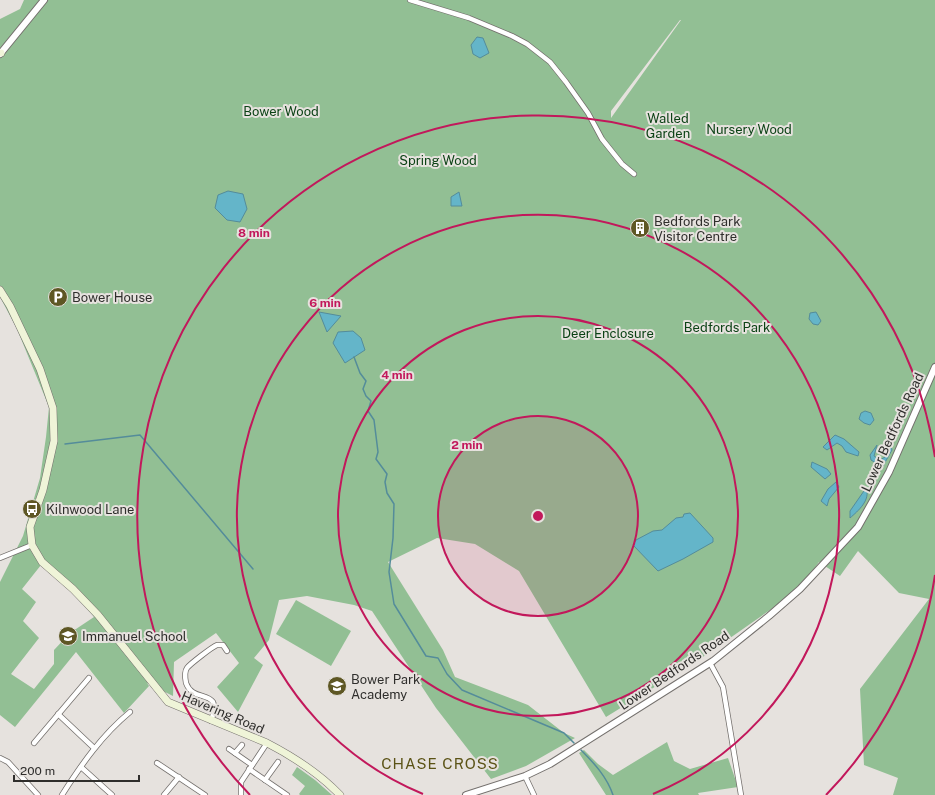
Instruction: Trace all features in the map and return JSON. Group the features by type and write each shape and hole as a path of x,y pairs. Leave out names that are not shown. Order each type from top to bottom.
{"main road":[{"path":"0,290 10,306 40,369 53,408 54,441 43,490 30,527 32,545"},
{"name":"Havering Road","path":"32,545 42,562 73,589 98,615 168,702 267,743 315,772 327,781 340,795"}],"street":[{"path":"0,53 44,0"},
{"path":"410,0 469,18 527,44 550,62 588,113 602,139 622,164 634,174"},
{"name":"Lower Bedfords Road","path":"466,795 525,776 561,757 710,663 800,589 858,527 889,472 935,366"},
{"path":"0,558 32,545"},
{"path":"211,721 214,708 213,702 209,698 194,693 188,687 185,679 186,670 196,660 217,645 223,645 227,651"},
{"path":"710,663 723,687 741,795"},
{"path":"34,743 89,678"},
{"path":"62,795 94,748 130,712"},
{"path":"58,714 94,748"},
{"path":"241,795 240,782 267,743"},
{"path":"236,754 242,745"},
{"path":"229,749 265,780 288,795"},
{"path":"0,758 8,762 38,795"},
{"path":"265,780 278,762"},
{"path":"157,763 205,795"},
{"path":"81,767 112,795"},
{"path":"525,776 534,795"},
{"path":"164,795 179,777"}],"green space":[{"path":"24,0 41,0 0,48 0,19 20,9"},
{"path":"46,0 935,0 935,795 893,795 898,778 864,765 860,689 929,599 899,593 858,551 840,576 819,562 800,589 700,659 606,717 519,571 475,544 437,538 388,562 443,650 455,677 528,705 564,733 575,738 526,766 491,779 436,708 372,611 354,605 307,596 279,600 269,640 254,658 263,665 238,712 217,687 239,663 216,633 174,662 173,696 147,683 149,686 124,713 76,652 15,727 0,715 0,582 23,536 40,478 49,407 17,329 0,297 0,57","holes":["681,20 611,118 611,111","41,565 80,600 94,617 70,633 54,650 54,664 34,689 11,674 39,638 23,621 36,602 22,589"]},
{"path":"296,600 351,631 331,666 276,634"},
{"path":"667,742 674,761 690,769 728,758 738,787 698,793 699,795 606,795 579,753 584,750 598,764 613,775"},
{"path":"297,767 332,795 300,795 299,794 305,786 292,775"}],"water":[{"path":"477,37 483,38 489,53 480,58 473,54 471,45"},
{"path":"228,191 243,194 247,209 240,222 227,220 215,208 218,195"},
{"path":"459,192 462,206 451,206 451,197"},
{"path":"319,312 341,316 327,332"},
{"path":"816,312 821,321 818,325 813,324 809,319 810,313"},
{"path":"353,331 361,338 365,350 345,363 333,343 338,332"},
{"path":"865,411 871,413 874,420 870,425 859,419 861,413"},
{"path":"835,435 844,439 859,452 858,456 846,452 842,446 837,443 827,450 823,447"},
{"path":"877,445 874,456 880,460 885,457 888,447 891,446 892,450 883,466 871,460 870,455"},
{"path":"812,462 827,469 831,474 825,479 811,467"},
{"path":"836,482 839,487 829,499 827,506 821,501 828,489"},
{"path":"866,488 867,497 863,505 850,518 850,511"},
{"path":"690,513 713,538 713,542 658,571 633,545 636,540 653,531 662,530 676,518 683,517 684,514"}],"waterway":[{"path":"354,357 360,373 366,381 363,389 366,396 371,401 368,411 374,420 378,452 376,459 387,474 385,482 387,493 394,504 393,538 389,572 394,604 426,656 438,658 447,674 462,690 564,733 574,743"},
{"path":"65,444 140,435 253,569"},
{"path":"581,750 604,776 613,795"}],"place":[{"name":"Bedfords Park Visitor Centre","path":"640,228"},
{"name":"Bower House","path":"58,297"},
{"name":"Kilnwood Lane","path":"32,509"},
{"name":"Immanuel School","path":"68,636"},
{"name":"Bower Park Academy","path":"337,686"}],"district":[{"name":"CHASE CROSS","path":"440,764"}],"park label":[{"name":"Bower Wood","path":"281,111"},
{"name":"Walled Garden","path":"668,126"},
{"name":"Nursery Wood","path":"749,129"},
{"name":"Spring Wood","path":"438,160"},
{"name":"Bedfords Park","path":"727,327"},
{"name":"Deer Enclosure","path":"608,333"}]}
